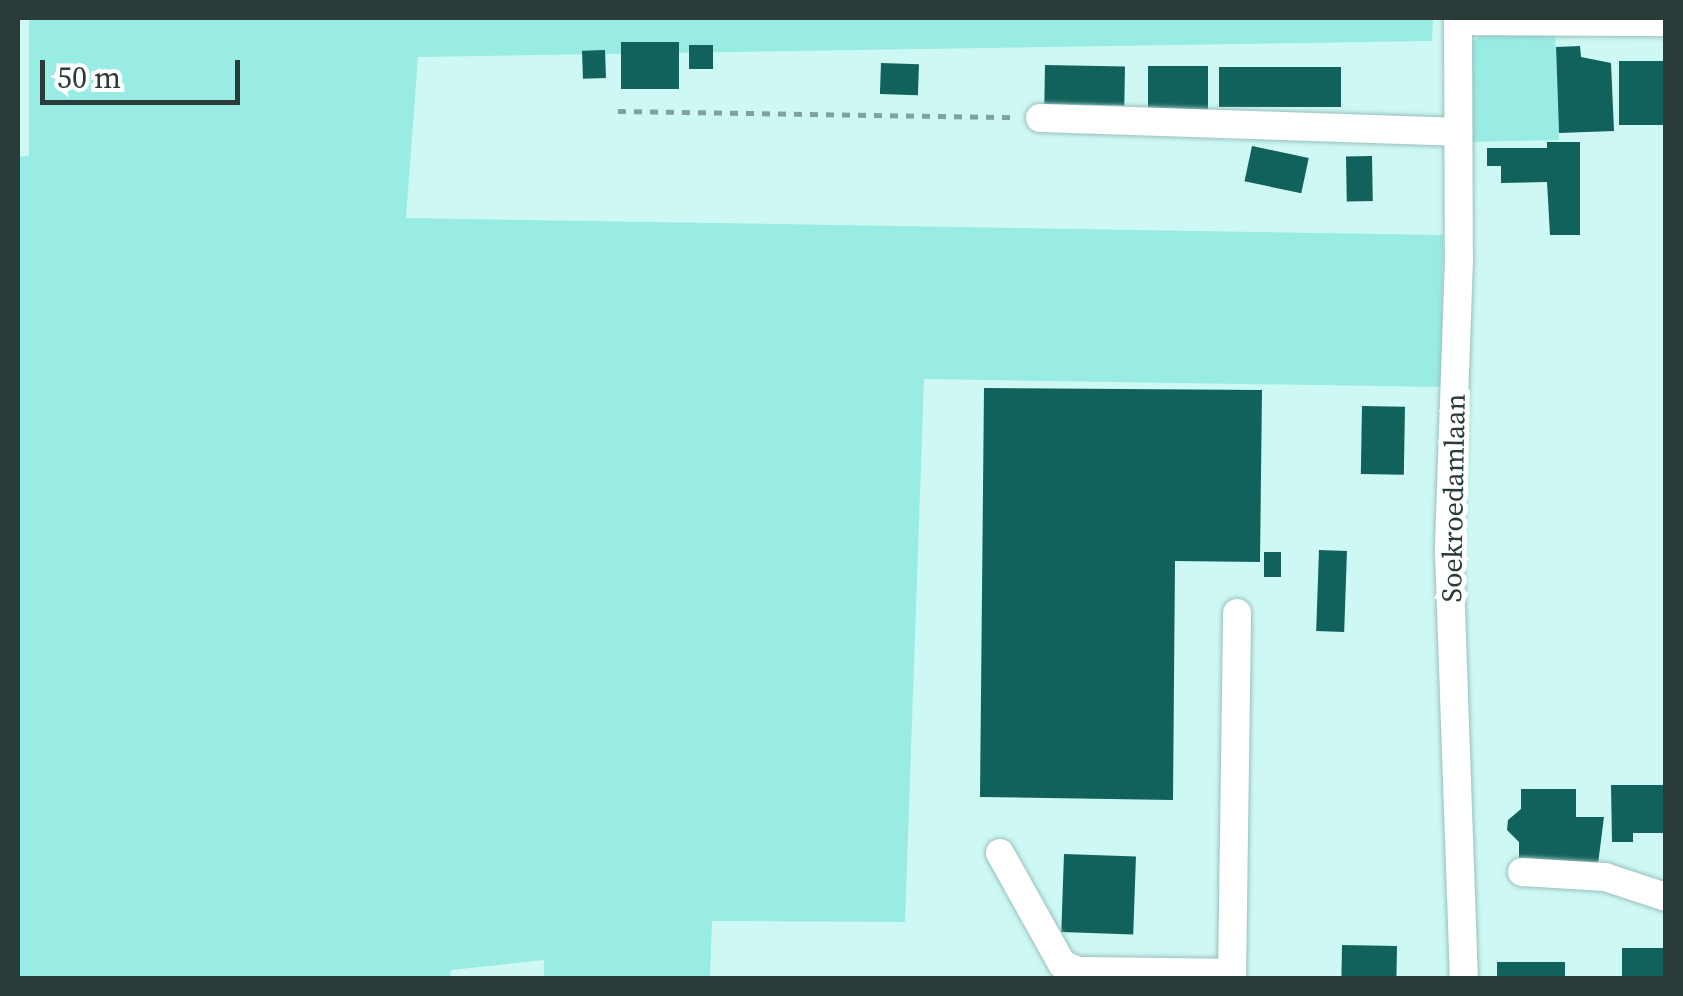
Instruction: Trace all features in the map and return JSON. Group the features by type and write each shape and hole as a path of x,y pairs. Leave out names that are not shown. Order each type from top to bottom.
{"street":[{"path":"1458,19 1666,22"},
{"name":"Soekroedamlaan","path":"1458,19 1450,552 1464,978"},
{"path":"1040,118 1457,132"},
{"path":"1000,854 1062,964 1078,970 1232,976 1237,612"},
{"path":"1522,872 1605,877 1666,897"}],"path":[{"path":"618,111 1040,118"}],"shaded area":[{"path":"29,18 1433,18 1432,41 418,57 406,218 1443,235 1441,387 924,379 905,922 712,921 710,978 544,978 544,960 451,970 450,978 18,978 18,157 29,156"},
{"path":"1555,29 1559,140 1464,142 1470,44 1485,32"}],"building":[{"path":"621,42 679,42 679,89 621,89"},
{"path":"689,45 713,45 713,69 689,69"},
{"path":"1580,46 1581,57 1611,63 1614,131 1559,133 1556,47"},
{"path":"605,50 606,78 583,79 582,51"},
{"path":"1619,61 1666,61 1666,125 1619,125"},
{"path":"881,63 919,64 918,95 880,94"},
{"path":"1045,65 1125,66 1124,105 1044,104"},
{"path":"1148,66 1208,66 1208,120 1148,120"},
{"path":"1219,67 1341,67 1341,107 1219,107"},
{"path":"1547,142 1580,142 1580,235 1550,235 1547,182 1501,183 1501,166 1487,166 1487,148 1547,148"},
{"path":"1252,146 1309,158 1301,193 1245,181"},
{"path":"1346,156 1372,156 1373,201 1347,201"},
{"path":"984,388 1262,390 1260,562 1175,561 1173,800 980,797"},
{"path":"1362,406 1405,407 1404,475 1361,474"},
{"path":"1319,550 1347,551 1344,632 1316,631"},
{"path":"1264,552 1281,552 1281,577 1264,577"},
{"path":"1611,785 1666,785 1666,833 1633,833 1633,842 1612,842"},
{"path":"1521,789 1576,789 1576,817 1604,817 1598,864 1519,865 1519,842 1507,830 1508,820 1521,809"},
{"path":"1064,854 1136,857 1133,934 1061,932"},
{"path":"1342,945 1397,946 1396,978 1341,978"},
{"path":"1622,948 1666,948 1666,978 1622,978"},
{"path":"1497,962 1565,962 1565,978 1497,978"}]}
